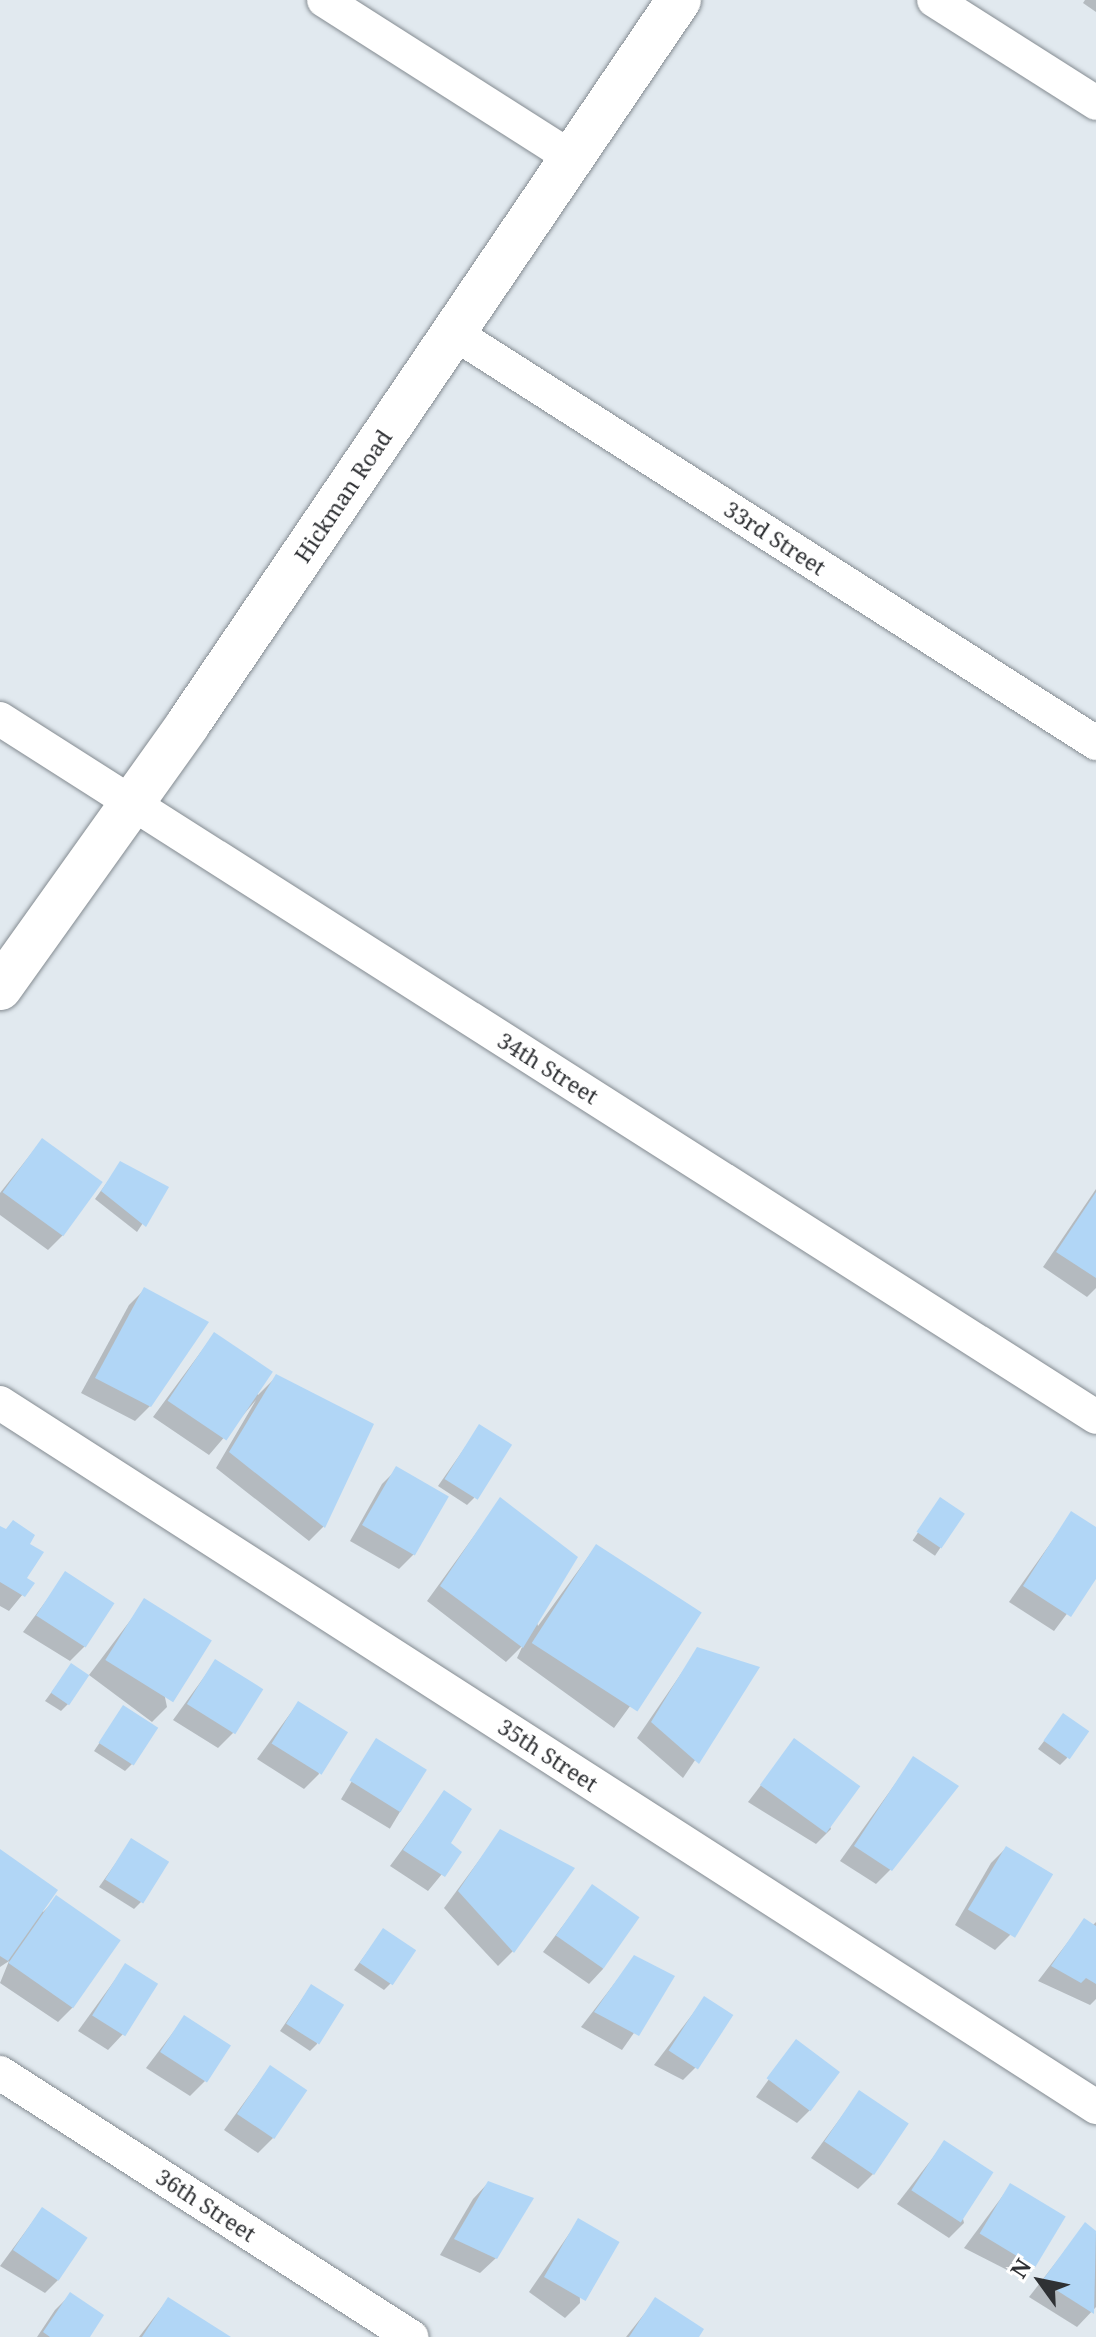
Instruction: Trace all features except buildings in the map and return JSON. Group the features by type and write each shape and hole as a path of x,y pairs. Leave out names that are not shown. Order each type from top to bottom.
{"main road":[{"name":"Hickman Road","path":"0,988 131,803 679,0"}],"street":[{"path":"324,0 572,158"},
{"path":"934,0 1096,103"},
{"name":"33rd Street","path":"454,333 1096,743"},
{"name":"34th Street","path":"0,719 1093,1410"},
{"name":"35th Street","path":"0,1403 1096,2107"},
{"name":"36th Street","path":"0,2073 412,2337"}]}
